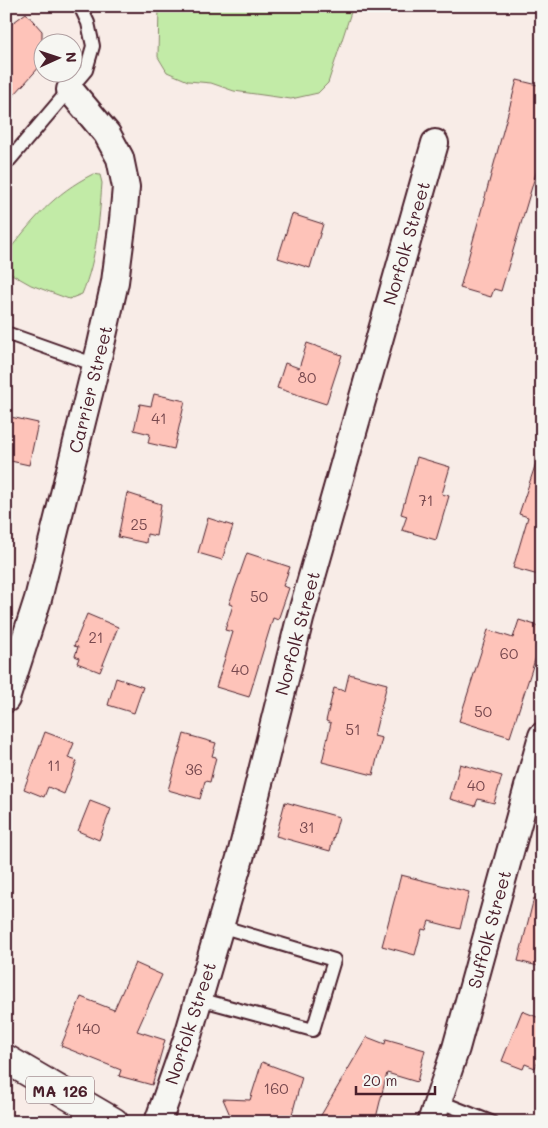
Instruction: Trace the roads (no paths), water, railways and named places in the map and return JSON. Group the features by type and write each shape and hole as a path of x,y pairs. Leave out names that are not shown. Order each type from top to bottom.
{"main road":[{"name":"MA 126","path":"6,1059 114,1122"}],"street":[{"name":"Carrier Street","path":"6,699 38,599 96,364 115,282 126,187 120,158 107,134 70,90"},
{"name":"Norfolk Street","path":"158,1122 198,999 242,852 300,620 434,143"},
{"name":"Suffolk Street","path":"434,1111 456,1048 542,736"}],"lane":[{"path":"6,164 86,70 93,46 88,23 80,6"},
{"path":"6,333 96,364"},
{"path":"198,999 313,1030 334,960 220,926"},
{"path":"434,1111 491,1122"}]}
